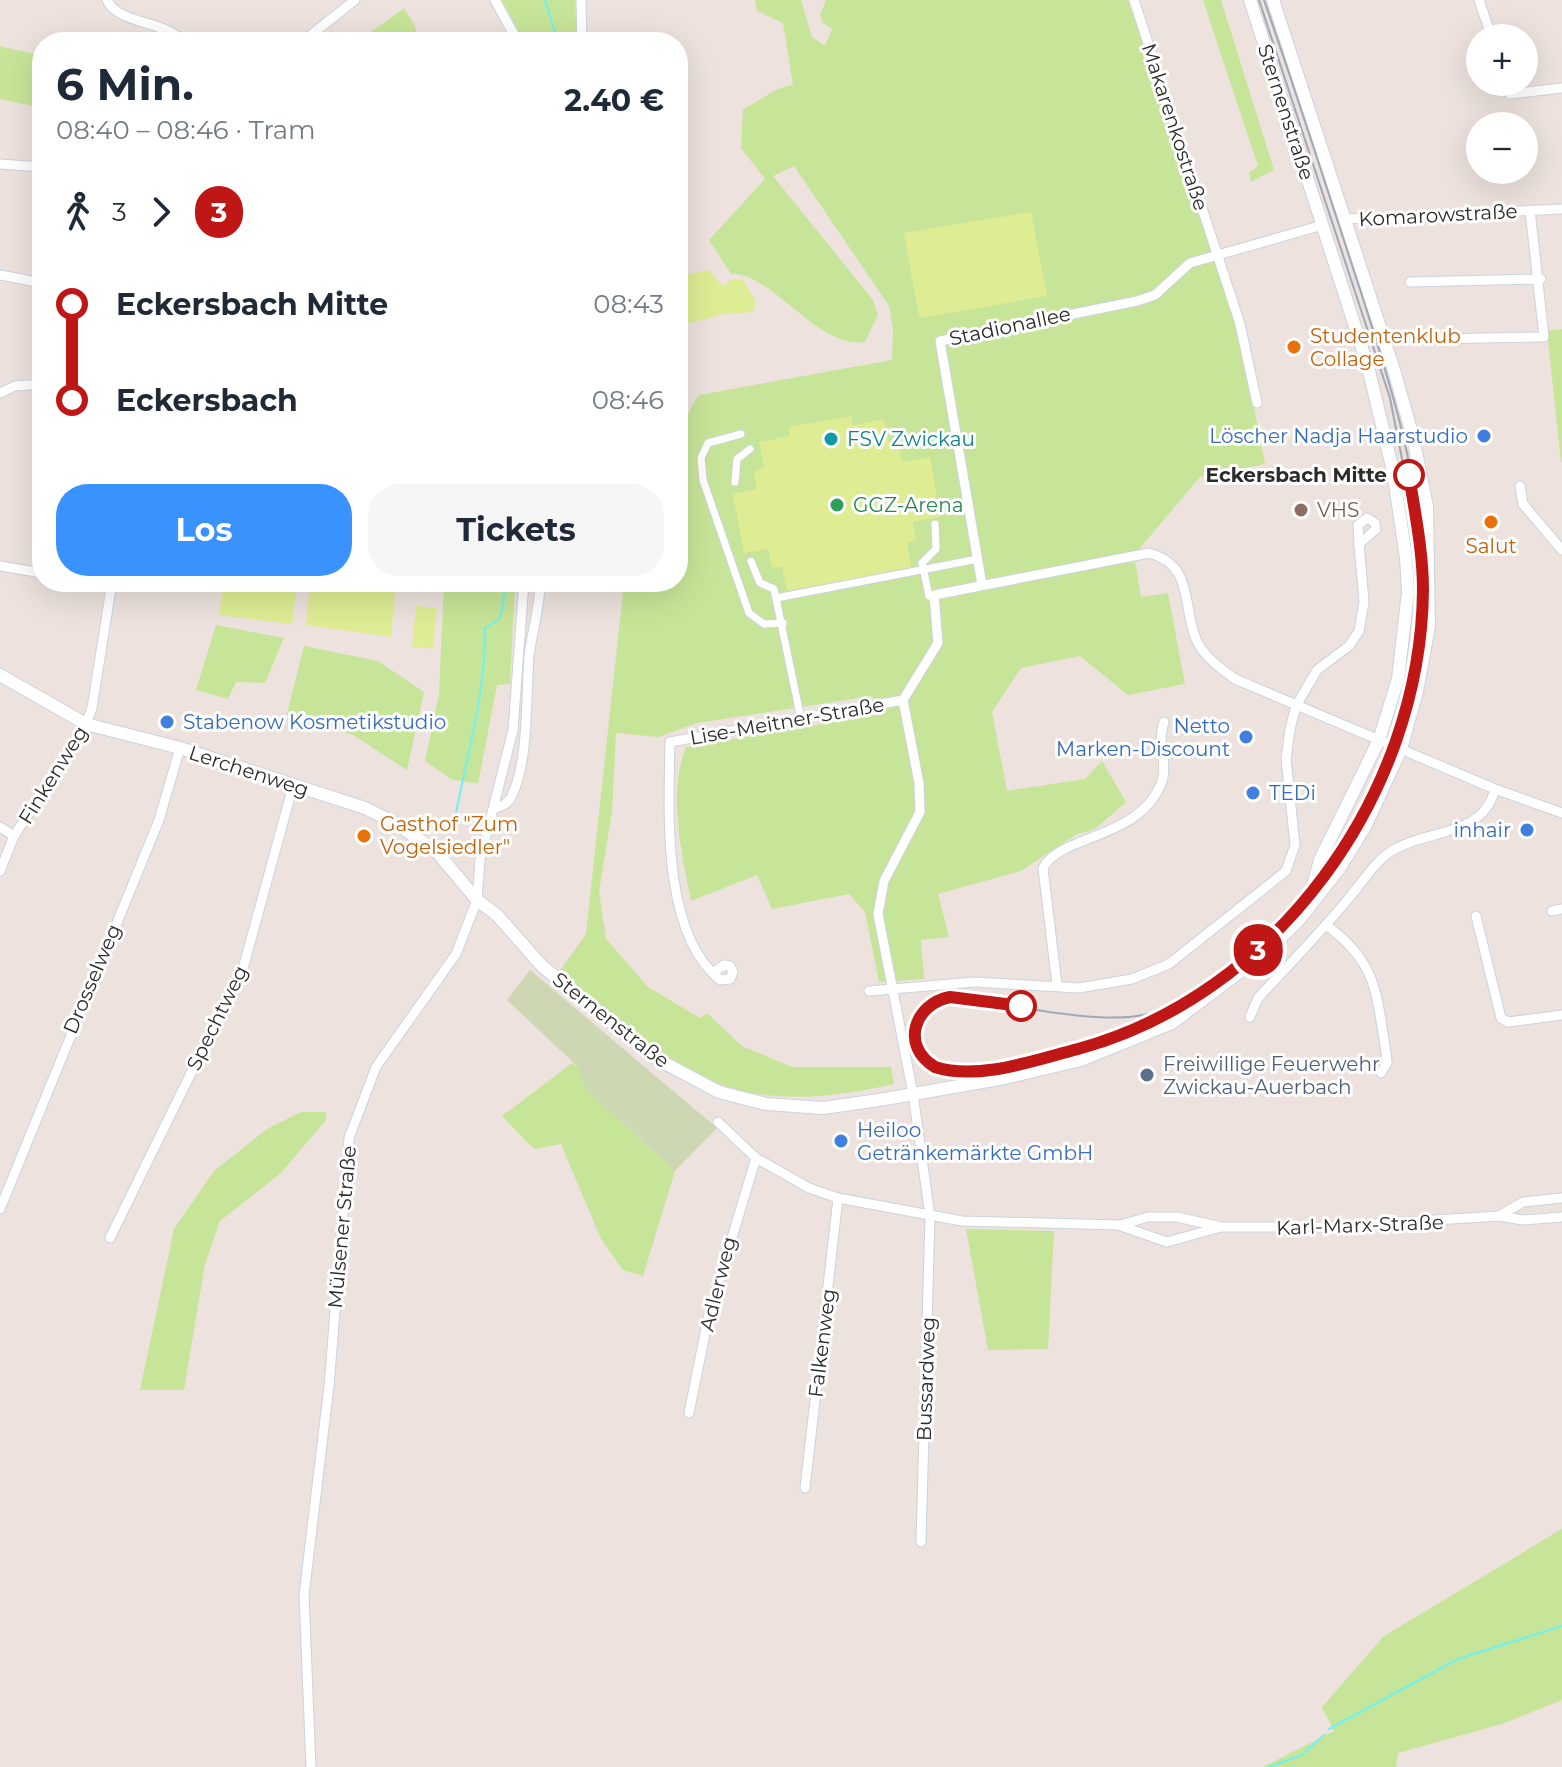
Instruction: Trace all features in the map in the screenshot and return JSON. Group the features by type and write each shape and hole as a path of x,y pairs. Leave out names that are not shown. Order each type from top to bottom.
{"street":[{"path":"107,0 120,15 161,25 174,32"},
{"path":"315,32 355,0"},
{"path":"495,0 513,32"},
{"path":"581,0 582,32"},
{"name":"Makarenkostraße","path":"1134,0 1240,324 1257,403"},
{"name":"Sternenstraße","path":"1250,0 1382,418 1406,558 1403,647 1398,679 1379,740 1320,860 1311,895 1298,921"},
{"name":"Sternenstraße","path":"542,966 657,1059 719,1092 766,1104 823,1108 913,1094 1081,1060 1172,1023 1236,978 1298,921 1339,869 1366,825 1401,749 1420,681 1429,626 1427,507 1398,384 1273,0"},
{"path":"1479,0 1487,24"},
{"path":"1538,91 1562,88"},
{"path":"0,164 32,166"},
{"name":"Komarowstraße","path":"1345,219 1562,209"},
{"name":"Komarowstraße","path":"1430,339 1544,337 1541,279 1530,210"},
{"path":"1216,255 1345,219"},
{"name":"Stadionallee","path":"982,585 940,341 1146,298 1167,287 1190,263 1216,255"},
{"path":"0,275 32,281"},
{"path":"1410,282 1541,279"},
{"path":"0,393 15,386 32,385"},
{"path":"741,434 708,443 701,458 703,480 749,613 764,624 783,623"},
{"path":"735,482 737,459 750,449"},
{"path":"1520,486 1523,504 1562,550"},
{"path":"903,700 938,643 932,596 922,561 933,553 937,543 935,524"},
{"path":"869,991 974,982 1079,988 1132,979 1169,964 1286,871 1295,845 1286,759 1296,706 1317,670 1349,646 1359,631 1364,602 1359,544"},
{"path":"932,596 1149,553 1165,557 1183,579 1196,641 1219,668 1235,679 1495,789 1562,813"},
{"path":"776,598 978,559"},
{"path":"751,561 755,576 774,589 801,719"},
{"path":"0,566 32,571"},
{"name":"Finkenweg","path":"0,871 14,836 86,724 92,708 111,592"},
{"name":"Mülsener Straße","path":"311,1767 304,1595 329,1386 349,1138 376,1067 456,954 477,900 480,860 513,730 523,592"},
{"path":"494,808 502,807 510,799 517,777 528,707 529,657 539,592"},
{"name":"Lerchenweg","path":"0,675 46,704 86,724 180,748 365,808 397,824 437,852 477,900 497,915 542,966"},
{"name":"Lise-Meitner-Straße","path":"713,973 693,946 675,885 669,814 670,742 903,700"},
{"name":"Bussardweg","path":"903,700 919,783 920,812 878,897 880,929 913,1094 930,1216 921,1542"},
{"path":"1057,985 1043,868 1058,851 1107,833 1151,802 1164,771 1160,733 1164,722"},
{"name":"Drosselweg","path":"0,1209 159,820 180,748"},
{"name":"Spechtweg","path":"110,1238 244,965 293,786"},
{"path":"1250,1017 1258,998 1326,925 1382,858 1413,840 1455,830 1475,820 1492,799 1495,789"},
{"path":"0,827 14,836"},
{"path":"1476,916 1501,1018 1508,1022 1562,1015"},
{"path":"1326,925 1348,941 1366,962 1386,1052 1387,1063 1381,1073"},
{"name":"Karl-Marx-Straße","path":"718,1122 756,1158 809,1188 838,1198 962,1221 1120,1225 1148,1217 1177,1217 1221,1227 1324,1227 1499,1216 1523,1220 1562,1217"},
{"name":"Adlerweg","path":"689,1413 709,1314 756,1158"},
{"name":"Falkenweg","path":"805,1488 838,1198"},
{"name":"Karl-Marx-Straße","path":"1499,1216 1523,1202 1562,1198"},
{"name":"Karl-Marx-Straße","path":"1120,1225 1167,1242 1221,1227"}],"green space":[{"path":"502,0 575,0 577,32 519,32"},
{"path":"755,0 801,0 812,37 825,46 832,29 823,23 820,15 826,0 1128,0 1240,335 1265,464 1200,477 1134,555 1141,597 1168,593 1185,684 1128,695 1080,656 1021,668 992,712 1007,791 1085,779 1102,761 1126,802 1095,829 1077,834 1021,871 938,894 949,937 921,940 924,979 879,982 865,912 849,894 772,909 757,875 691,901 684,863 677,804 680,765 686,747 882,714 872,696 697,723 658,737 616,733 612,811 599,892 606,939 648,987 700,1018 707,1013 742,1046 792,1067 891,1067 894,1084 836,1094 788,1097 747,1092 710,1080 675,1062 559,972 586,934 623,592 688,592 688,414 699,395 892,360 893,329 889,306 794,166 773,176 873,300 878,315 865,342 847,341 830,334 763,285 731,274 709,240 765,179 741,148 743,109 774,91 793,85 783,23 757,11"},
{"path":"1203,0 1221,0 1274,170 1251,182 1249,173 1258,166"},
{"path":"404,8 416,32 371,32"},
{"path":"0,46 32,54 32,106 0,99"},
{"path":"1031,212 1047,296 919,318 904,233"},
{"path":"709,270 723,286 733,279 743,280 756,302 753,312 723,314 688,324 688,274"},
{"path":"1562,329 1562,462 1561,462 1547,331"},
{"name":"GGZ-Arena","path":"851,416 853,425 884,419 889,444 899,444 902,462 930,457 940,517 913,522 916,540 907,544 912,569 787,592 782,567 772,567 768,549 744,553 733,494 757,489 754,472 764,467 759,442 790,436 789,427"},
{"path":"222,592 296,592 292,624 219,615"},
{"path":"309,592 395,592 391,637 306,625"},
{"path":"444,592 515,592 510,684 497,685 478,784 451,779 425,761 439,694"},
{"path":"416,606 437,608 433,649 412,647"},
{"path":"216,625 284,638 265,683 236,682 228,699 196,690"},
{"path":"304,646 378,661 424,692 407,770 353,735 287,714"},
{"path":"530,970 717,1128 675,1171 587,1090 578,1067 507,1000"},
{"path":"572,1063 578,1067 587,1090 675,1171 643,1276 623,1270 601,1239 561,1144 534,1149 502,1116"},
{"path":"301,1112 326,1112 326,1120 281,1173 220,1221 205,1264 184,1390 140,1390 174,1229 214,1171 267,1129"},
{"path":"966,1229 1054,1231 1048,1349 988,1350"},
{"path":"1562,1529 1562,1700 1502,1724 1398,1753 1396,1767 1263,1767 1334,1731 1322,1707 1384,1636"}],"waterway":[{"path":"545,0 555,32"},
{"path":"454,823 479,702 485,628 500,619 505,592"},
{"path":"1329,1729 1458,1659 1562,1626"},
{"path":"1269,1767 1302,1755 1324,1735"}],"tram line":[{"path":"1259,0 1390,398 1404,470 1415,542 1418,590 1415,638 1393,732 1353,823 1327,864 1297,903 1264,937 1208,984 1160,1010 1124,1017 1048,1012 950,997 928,1008 915,1027 916,1049 923,1058 943,1069 963,1072 994,1068 1057,1054 1099,1040 1180,1005 1252,956 1285,925 1337,858 1376,787 1405,710 1414,670 1423,590 1422,548 1409,464 1376,339 1264,0"},
{"name":"3","path":"1021,1006 950,997 939,1000 929,1004 918,1018 914,1035 916,1046 927,1062 935,1067 970,1071 1043,1058 1121,1035 1184,1003 1241,964 1281,928 1324,878 1374,792 1401,720 1411,683 1423,589 1409,475"}],"place":[{"name":"Studentenklub Collage","path":"1294,347"},
{"name":"Löscher Nadja Haarstudio","path":"1484,436"},
{"name":"FSV Zwickau","path":"831,439"},
{"name":"Eckersbach Mitte","path":"1409,475"},
{"name":"GGZ-Arena","path":"837,505"},
{"name":"VHS","path":"1301,510"},
{"name":"Salut","path":"1491,522"},
{"name":"Stabenow Kosmetikstudio","path":"167,722"},
{"name":"Netto Marken-Discount","path":"1246,737"},
{"name":"TEDi","path":"1253,793"},
{"name":"inhair","path":"1527,830"},
{"name":"Gasthof \"Zum Vogelsiedler\"","path":"364,836"},
{"name":"Freiwillige Feuerwehr Zwickau-Auerbach","path":"1147,1075"},
{"name":"Heiloo Getränkemärkte GmbH","path":"841,1141"}]}
